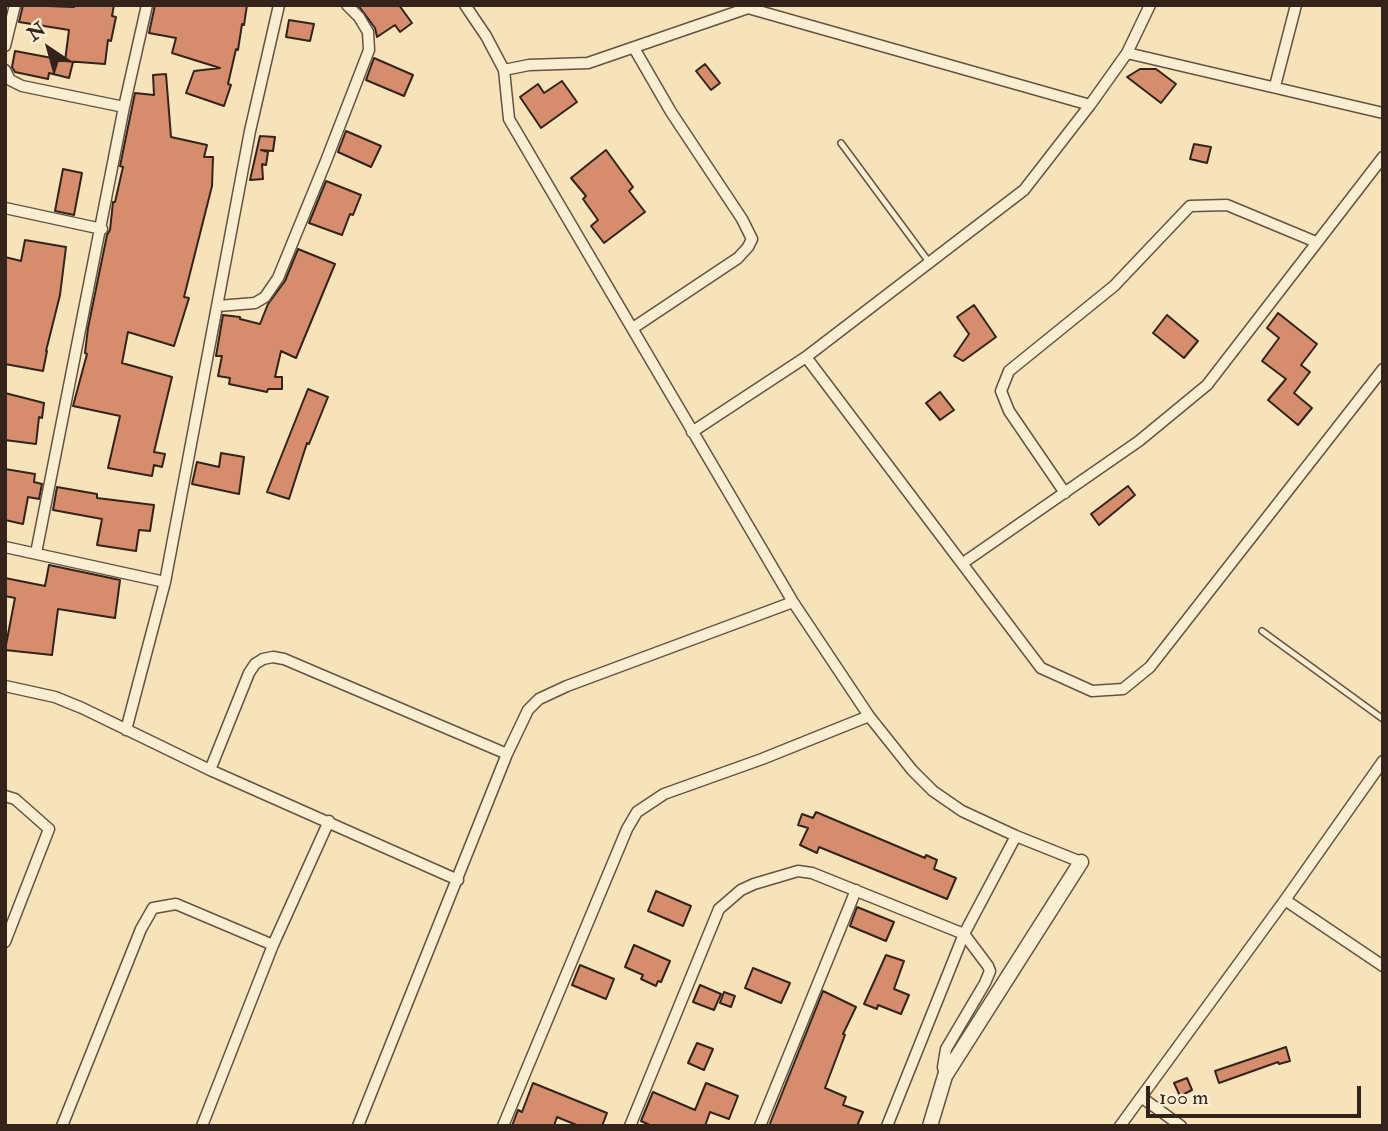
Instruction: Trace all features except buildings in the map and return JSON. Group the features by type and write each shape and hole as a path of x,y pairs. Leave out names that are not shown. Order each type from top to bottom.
{"street":[{"path":"5,46 15,5"},
{"path":"36,553 124,107 147,5"},
{"path":"126,730 165,582 250,131 279,5"},
{"path":"218,306 255,303 265,297 278,278 369,50 368,32 359,17 347,5"},
{"path":"465,5 504,70 509,119 793,602 869,716 912,770 933,791 962,811 1081,862 945,1076 930,1126"},
{"path":"692,432 806,357 1024,190 1127,53 1150,5"},
{"path":"1275,86 1296,5"},
{"path":"504,70 529,65 588,62 748,8 1090,105"},
{"path":"633,328 738,258 751,239 748,228 671,112 634,48"},
{"path":"1127,53 1383,113"},
{"path":"5,70 10,80 22,86 124,107"},
{"path":"963,563 1139,441 1207,385 1383,157"},
{"path":"1065,493 1009,411 1001,391 1009,372 1114,286 1190,206 1227,205 1316,242"},
{"path":"5,208 102,229"},
{"path":"806,357 1041,668 1092,691 1123,689 1150,667 1383,369"},
{"path":"5,547 165,582"},
{"path":"358,1126 507,754 528,710 550,693 793,602"},
{"path":"210,770 249,673 255,664 273,656 507,754"},
{"path":"5,685 67,701 210,770 458,880"},
{"path":"503,1126 627,829 637,812 664,794 762,760 869,716"},
{"path":"1119,1126 1383,761"},
{"path":"5,796 15,799 49,829 5,942"},
{"path":"201,1126 273,945 329,821"},
{"path":"887,1126 964,934 1016,836"},
{"path":"630,1126 716,915 724,902 754,884 798,871 812,873 964,934 990,971 946,1049 943,1067 945,1076"},
{"path":"760,1126 856,890"},
{"path":"1285,900 1383,966"},
{"path":"62,1126 141,929 153,908 176,904 273,945"},
{"path":"1141,1097 1181,1126"}],"lane":[{"path":"841,143 929,262"},
{"path":"1262,631 1383,719"}]}
